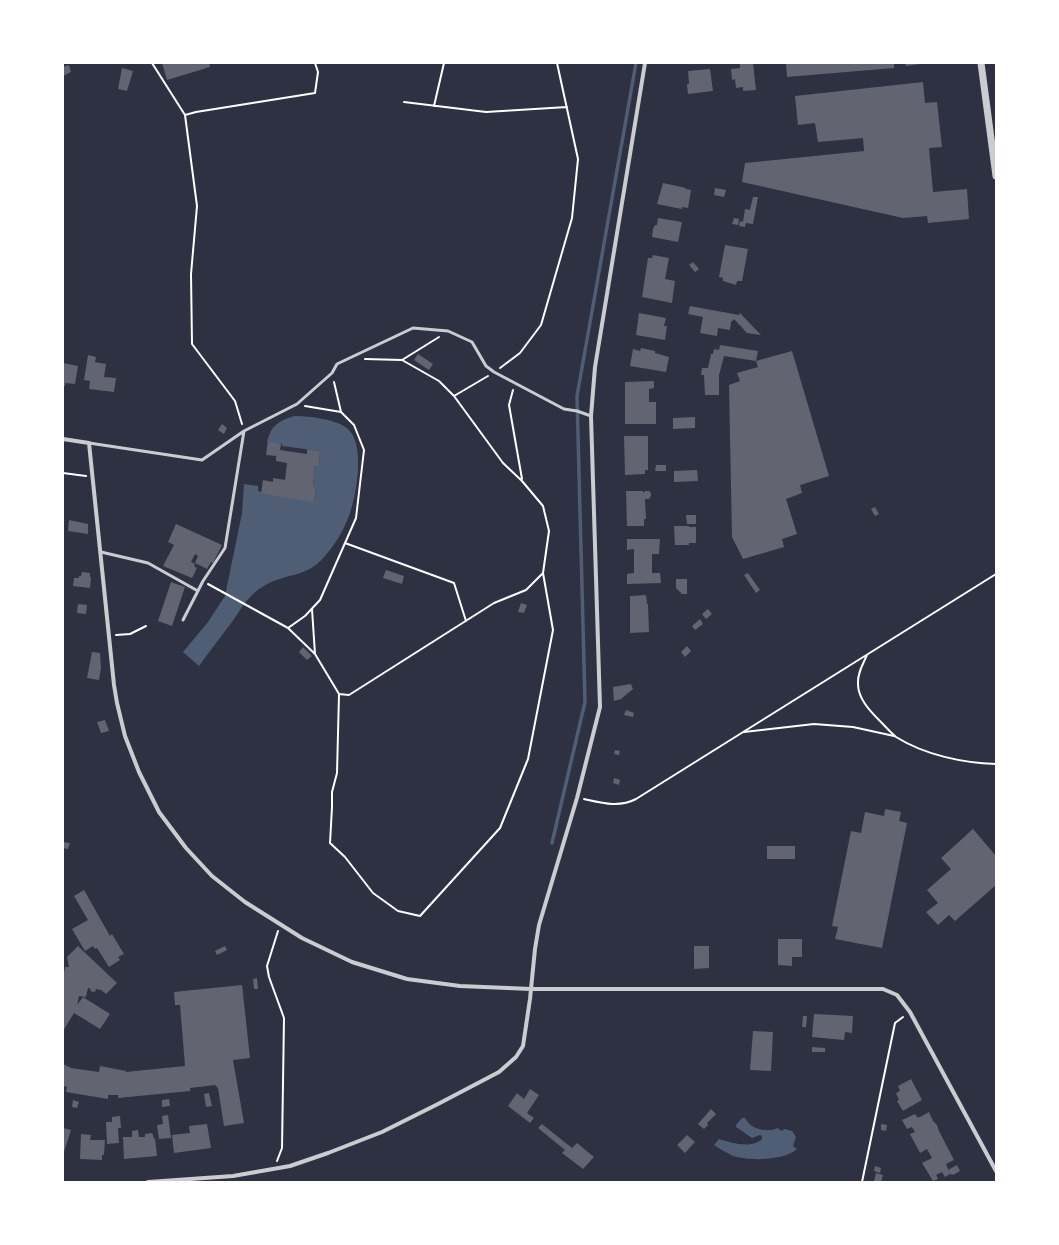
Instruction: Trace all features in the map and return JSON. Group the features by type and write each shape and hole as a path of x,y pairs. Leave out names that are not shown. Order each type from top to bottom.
{"street":[{"path":"148,1182 233,1176 290,1166 322,1155 382,1132 499,1072 516,1057 523,1046 539,925 577,798 600,707 591,416 598,351 645,63"},
{"path":"981,63 996,176"},
{"path":"63,439 89,443 117,704 125,736 139,772 159,812 186,848 212,876 245,902 302,938 352,962 407,979 460,986 531,989 883,989 897,995 910,1012 996,1171"}],"lane":[{"path":"89,443 202,460 244,431 297,404 332,373 337,364 413,328 448,331 472,342 486,366 494,372 564,409 577,411 591,416"},
{"path":"183,620 203,581 225,548 244,431"},
{"path":"101,552 148,563 198,591"}],"path":[{"path":"152,63 185,115 197,206 191,274 192,344 235,401 244,431"},
{"path":"185,115 315,93 318,72 315,63"},
{"path":"434,106 444,63"},
{"path":"454,396 494,372 520,353 541,325 572,218 578,159 557,63"},
{"path":"404,102 486,112 567,107"},
{"path":"402,360 448,331"},
{"path":"203,581 288,628 315,654 339,694 338,773 332,792 330,843 345,857 373,893 398,911 420,916 500,828 528,759 553,630 544,573 549,531 543,506 522,481 503,463 454,396 439,381 402,360 348,359"},
{"path":"288,628 305,616 320,600 356,518 364,450 354,425 341,412 332,373"},
{"path":"514,383 509,405 522,481"},
{"path":"297,404 341,412"},
{"path":"63,473 92,478"},
{"path":"345,542 454,583 466,621"},
{"path":"339,694 349,695 494,603 526,590 544,573"},
{"path":"577,798 618,805 629,802 996,574"},
{"path":"312,609 315,654"},
{"path":"109,636 130,634 146,626"},
{"path":"868,654 859,674 859,692 863,701 873,715 895,736"},
{"path":"743,732 814,724 853,727 895,736 946,758 982,764 996,764"},
{"path":"273,1169 282,1148 284,1018 269,977 267,966 281,925"},
{"path":"862,1182 895,1023 910,1012"}],"water":[{"path":"294,416 315,418 338,423 349,430 354,438 357,449 358,475 350,514 337,541 318,563 304,572 272,582 254,593 199,666 183,652 208,622 225,596 242,513 244,484 258,486 258,491 261,492 261,494 314,501 316,487 313,486 315,465 319,465 320,451 282,446 282,444 267,442 271,431 276,424"},
{"path":"742,1118 745,1118 755,1128 761,1130 778,1128 781,1131 785,1129 792,1131 796,1137 793,1146 797,1149 784,1156 775,1158 748,1159 733,1156 714,1145 719,1139 741,1144 753,1144 762,1139 762,1136 760,1135 752,1138 736,1127"}],"building":[{"path":"162,63 209,63 210,67 167,80"},
{"path":"740,63 753,63 756,90 743,91 743,87 736,88 735,79 732,80 731,69 740,68"},
{"path":"786,63 894,63 894,68 787,77"},
{"path":"905,63 920,63 920,64 906,66"},
{"path":"69,65 71,72 63,76 63,67"},
{"path":"122,68 133,71 127,91 118,89"},
{"path":"710,69 713,91 688,94 688,71"},
{"path":"923,82 925,103 937,102 942,147 929,148 933,192 967,189 969,219 928,223 927,216 903,218 742,182 745,163 864,151 863,138 818,142 815,123 798,125 795,96"},
{"path":"663,183 691,190 688,208 682,207 682,209 657,204"},
{"path":"715,188 726,190 724,197 714,195"},
{"path":"753,197 758,197 753,224 746,223 745,227 739,226 740,221 743,222 745,209 750,210"},
{"path":"658,218 682,222 678,242 652,237 653,229 655,225 657,225"},
{"path":"734,218 739,219 738,225 732,224"},
{"path":"725,245 748,249 742,281 737,281 736,285 723,281 723,278 719,277"},
{"path":"653,255 669,258 665,279 675,281 672,303 642,297 648,258 652,258"},
{"path":"693,262 699,269 695,272 689,265"},
{"path":"690,306 739,315 740,313 761,335 747,333 734,319 731,322 730,330 718,328 717,336 700,333 703,317 688,314"},
{"path":"639,313 666,318 664,326 667,326 665,340 636,335"},
{"path":"720,345 758,351 756,361 724,356 719,375 719,395 705,395 704,375 701,375 702,368 708,368 711,354 713,354 714,349 719,350"},
{"path":"641,348 655,351 655,353 669,357 666,372 630,366 633,349 640,351"},
{"path":"792,351 829,476 800,485 802,493 786,499 797,534 782,539 784,547 743,559 732,537 729,385 740,381 737,373 758,367 756,361"},
{"path":"418,354 433,364 429,370 414,360"},
{"path":"88,355 96,357 95,362 106,364 104,377 116,378 114,392 89,389 90,381 84,380"},
{"path":"63,363 78,366 75,384 65,383 65,386 63,386"},
{"path":"654,381 654,388 649,389 649,402 656,402 656,424 625,424 625,382"},
{"path":"695,417 695,428 673,429 673,418"},
{"path":"222,424 227,428 224,434 218,430"},
{"path":"624,436 648,436 648,470 645,470 645,474 625,475"},
{"path":"268,441 281,444 280,450 307,454 307,449 320,451 319,466 315,465 313,486 316,487 314,502 261,494 263,480 273,482 273,478 285,480 287,463 276,461 276,456 266,455"},
{"path":"656,465 666,465 666,471 655,471"},
{"path":"697,470 698,481 674,482 674,471"},
{"path":"626,491 643,491 643,493 645,491 649,491 651,493 649,499 645,499 646,519 644,519 644,526 627,526"},
{"path":"875,507 879,514 875,516 871,509"},
{"path":"686,515 696,515 696,524 687,524"},
{"path":"69,520 88,524 88,534 68,531"},
{"path":"176,524 222,545 213,563 211,562 207,569 195,563 198,556 195,554 191,562 195,564 194,566 197,568 192,578 163,566 174,545 168,542"},
{"path":"674,526 696,527 696,543 689,543 689,545 675,545"},
{"path":"627,539 660,539 659,554 652,554 652,573 660,573 661,583 627,584 627,574 634,573 634,549 627,550"},
{"path":"386,570 404,576 402,584 383,578"},
{"path":"82,572 90,573 90,588 73,586 74,578 79,578"},
{"path":"748,573 760,590 756,593 744,575"},
{"path":"676,579 687,579 687,594 682,594 676,588"},
{"path":"171,582 185,587 172,626 158,621"},
{"path":"646,595 648,604 649,632 630,633 630,596"},
{"path":"521,603 527,605 524,613 518,612"},
{"path":"78,604 87,605 86,614 77,613"},
{"path":"708,609 712,614 706,619 702,614"},
{"path":"700,619 703,624 695,630 692,626"},
{"path":"687,646 691,651 685,657 681,652"},
{"path":"303,647 312,656 307,660 299,652"},
{"path":"92,652 100,653 101,668 99,680 87,678"},
{"path":"631,684 633,689 621,699 614,701 613,687"},
{"path":"626,710 634,713 633,717 624,715"},
{"path":"105,720 109,731 101,733 97,722"},
{"path":"615,750 620,751 619,755 614,754"},
{"path":"614,778 620,780 619,785 613,783"},
{"path":"885,809 901,812 899,821 907,823 882,948 835,939 838,927 832,926 851,831 861,833 865,812 884,816"},
{"path":"973,829 996,856 996,885 955,921 949,915 938,925 926,912 938,903 927,890 951,869 941,858"},
{"path":"63,842 70,843 68,849 63,848"},
{"path":"767,846 795,846 795,859 767,859"},
{"path":"84,890 110,936 112,934 124,954 118,957 120,960 109,967 97,948 95,949 93,946 85,951 72,929 88,920 74,896"},
{"path":"778,939 802,939 802,957 792,957 792,966 778,965"},
{"path":"78,946 117,983 106,994 101,990 96,989 95,992 90,991 91,989 88,988 86,997 79,996 77,1005 83,997 110,1014 100,1029 74,1013 63,1031 63,979 65,967 69,967 67,957"},
{"path":"225,946 227,950 217,955 215,951"},
{"path":"694,946 709,946 709,968 694,969"},
{"path":"257,978 258,989 254,989 253,979"},
{"path":"242,985 250,1058 233,1060 244,1123 224,1126 218,1088 215,1085 190,1088 190,1091 118,1098 118,1095 108,1095 108,1099 66,1092 67,1087 65,1086 63,1088 63,1064 71,1068 99,1072 100,1066 126,1072 185,1066 180,1005 175,1005 174,992"},
{"path":"814,1014 853,1016 852,1033 845,1032 844,1040 812,1037"},
{"path":"803,1016 807,1016 806,1027 802,1027"},
{"path":"753,1031 773,1032 771,1071 750,1070"},
{"path":"812,1047 825,1048 825,1052 812,1052"},
{"path":"911,1079 922,1100 903,1111 897,1101 899,1100 896,1093 900,1091 898,1086"},
{"path":"530,1089 539,1095 527,1113 534,1118 530,1123 508,1106 517,1093 524,1099"},
{"path":"209,1093 212,1106 206,1107 204,1094"},
{"path":"169,1099 170,1106 162,1107 162,1100"},
{"path":"73,1100 79,1102 77,1108 72,1107"},
{"path":"711,1109 716,1114 707,1123 708,1125 704,1129 698,1124"},
{"path":"929,1112 954,1160 946,1164 950,1174 945,1177 942,1172 936,1175 938,1179 933,1181 922,1163 932,1158 927,1149 920,1153 910,1134 915,1132 912,1127 907,1129 902,1120 915,1114 918,1118"},
{"path":"168,1115 171,1138 159,1139 157,1125 163,1124 162,1116"},
{"path":"120,1116 121,1128 118,1128 119,1143 107,1144 106,1122 112,1122 112,1117"},
{"path":"207,1124 211,1148 174,1153 172,1135 190,1133 189,1126"},
{"path":"542,1124 572,1148 577,1143 594,1157 583,1169 562,1153 565,1150 538,1128"},
{"path":"881,1124 887,1125 886,1131 881,1130"},
{"path":"63,1128 71,1130 63,1155"},
{"path":"138,1130 139,1137 145,1137 145,1134 152,1133 154,1139 155,1138 157,1156 124,1159 123,1137 132,1137 132,1131"},
{"path":"81,1134 91,1135 90,1140 105,1140 104,1155 102,1155 102,1160 80,1159"},
{"path":"687,1135 695,1142 685,1153 677,1145"},
{"path":"957,1165 960,1171 951,1175 948,1170"},
{"path":"875,1166 881,1168 880,1173 874,1171"},
{"path":"876,1173 883,1175 881,1182 874,1181"}],"waterway":[{"path":"552,843 585,702 577,396 636,63"}]}
